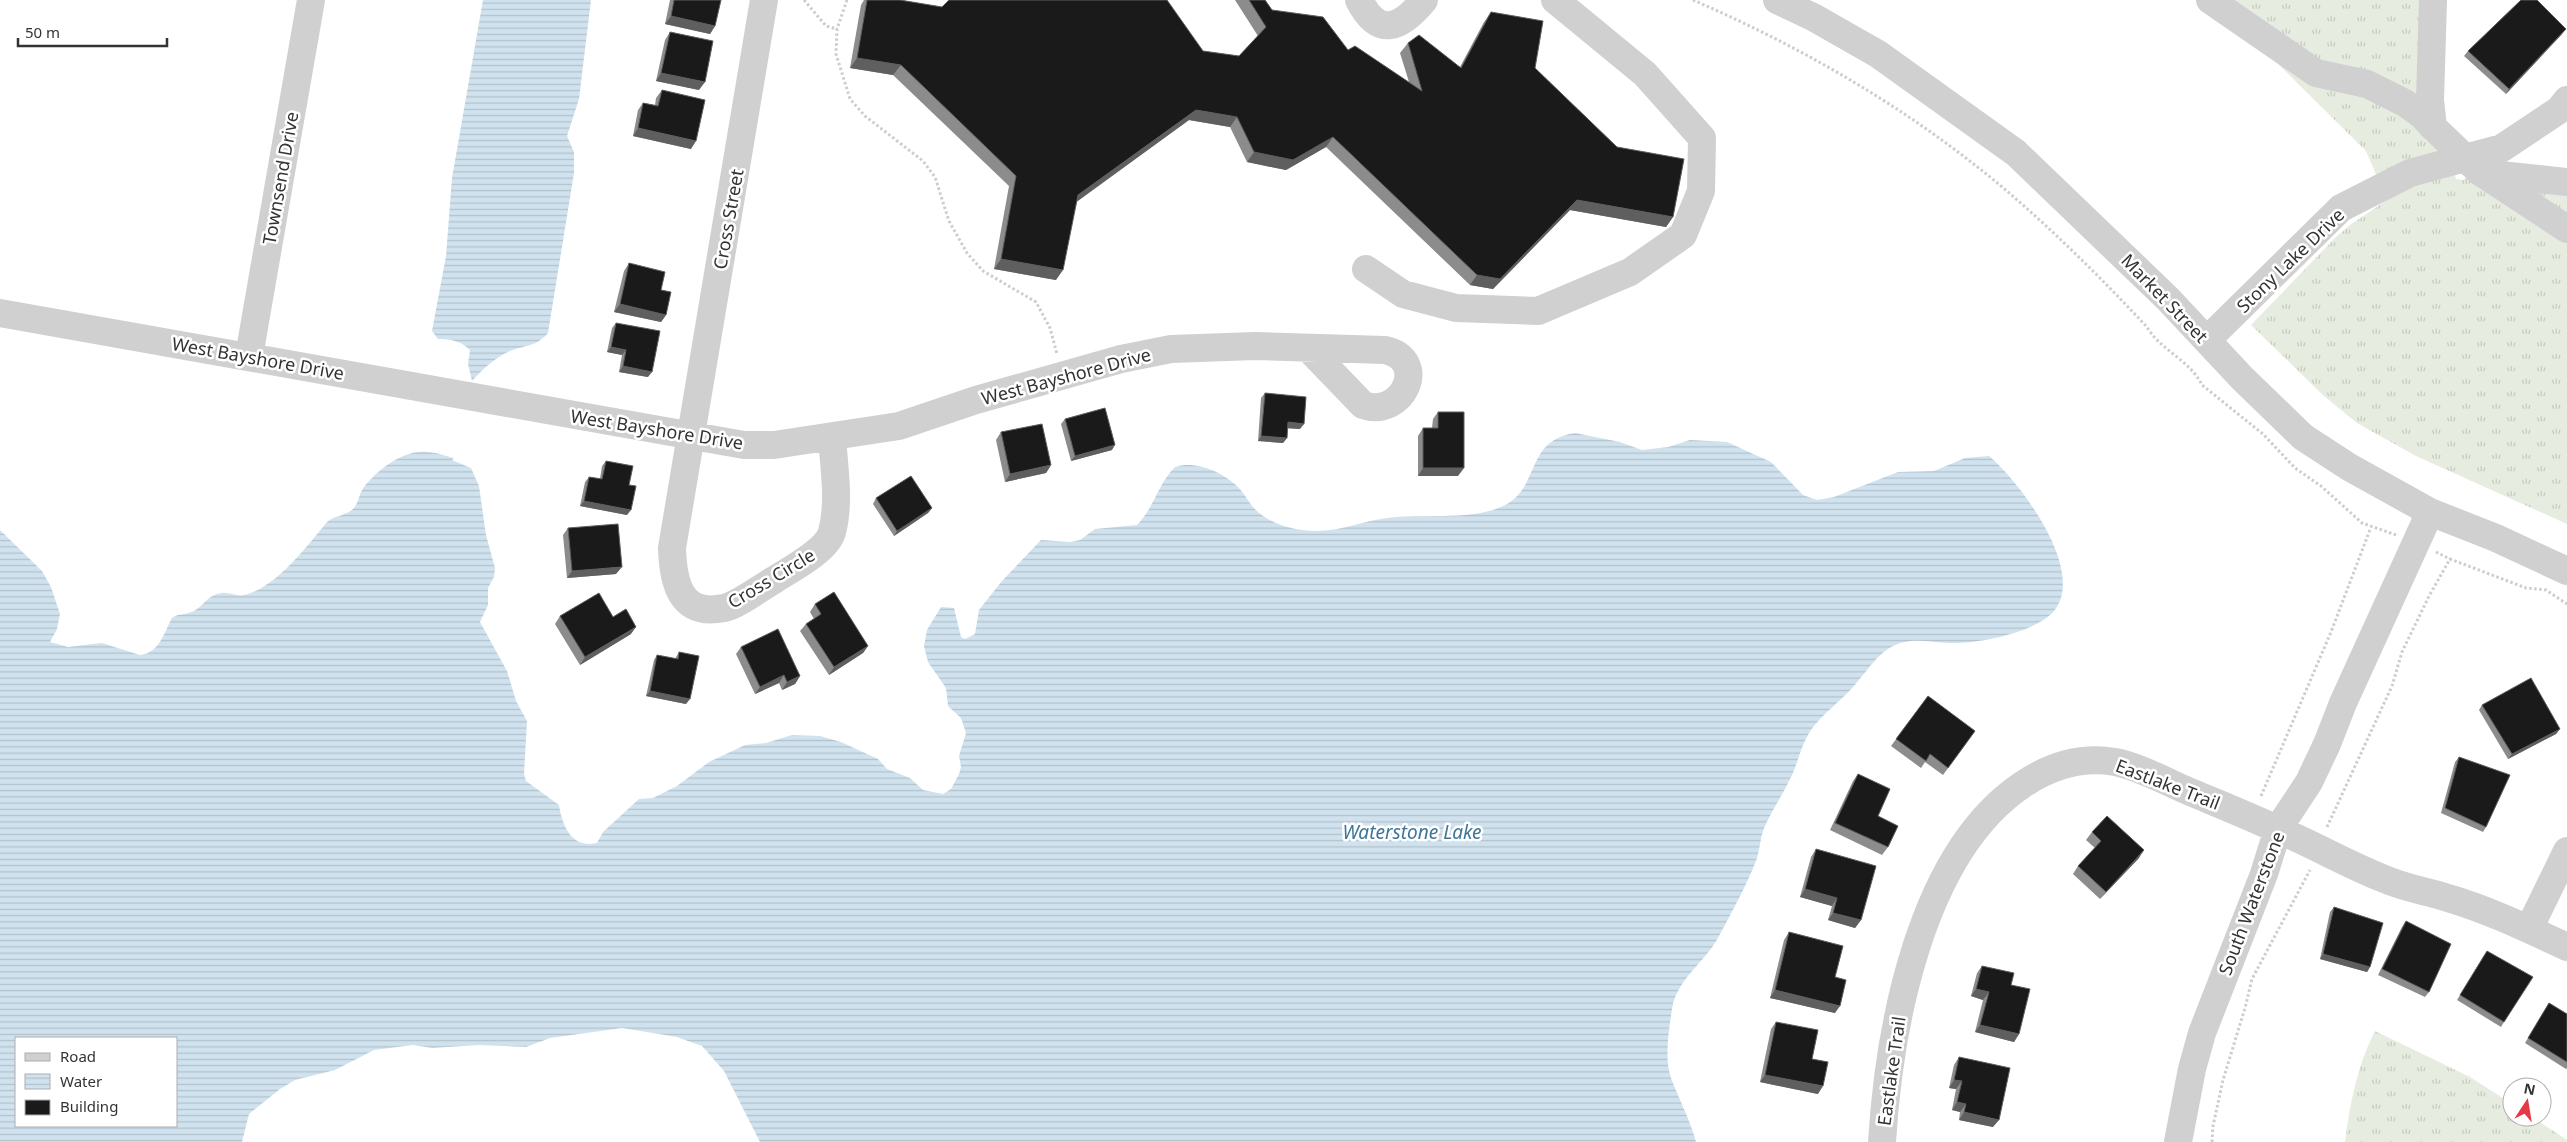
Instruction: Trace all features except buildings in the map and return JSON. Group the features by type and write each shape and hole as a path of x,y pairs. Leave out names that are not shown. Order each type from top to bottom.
{"street":[{"name":"Townsend Drive","path":"249,356 311,0"},
{"name":"Cross Street","path":"689,437 764,0"},
{"path":"1359,0 1374,20 1387,26 1401,23 1410,17 1424,0"},
{"path":"1366,269 1403,294 1456,308 1538,311 1630,272 1684,235 1701,191 1702,138 1645,74 1555,0"},
{"name":"Market Street","path":"1778,0 1813,17 1878,54 2016,153 2168,298 2242,378 2303,437 2349,467 2430,512 2496,538 2567,571"},
{"path":"2210,0 2316,73 2367,84 2405,103 2423,116 2432,127 2473,165 2567,229"},
{"path":"2432,127 2430,100 2433,0"},
{"name":"Stony Lake Drive","path":"2207,340 2341,208 2410,173 2473,165 2559,110 2567,100"},
{"path":"2473,165 2567,182"},
{"name":"West Bayshore Drive","path":"0,312 689,437 744,445 774,445 899,426 976,400 1121,359 1171,349 1254,346 1309,349"},
{"name":"Cross Circle","path":"689,437 672,548 673,576 683,599 700,608 724,608 794,568 821,548 832,534 835,499 832,437"},
{"name":"South Waterstone","path":"2178,1142 2192,1069 2202,1033 2264,874 2278,829 2309,782 2328,744 2347,694 2430,512"},
{"name":"Eastlake Trail","path":"1882,1142 1895,1026 1904,986 1919,941 1948,873 1969,836 1990,811 2013,791 2038,774 2060,764 2101,760 2116,762 2278,829 2382,878 2412,890 2448,898 2486,911 2567,947"},
{"path":"2529,929 2567,851"}],"path":[{"path":"804,0 826,26 837,29"},
{"path":"847,0 837,29 836,54 840,74 850,99 865,116 923,161 935,177 948,221 967,254 983,271 1036,302 1050,328 1061,377"},
{"path":"1692,0 1798,49 1907,116 1948,144 2051,230 2147,326 2154,339 2168,348 2197,374 2202,385 2263,434 2295,468 2321,486 2362,523 2388,532"},
{"path":"2261,796 2331,632 2371,526"},
{"path":"2212,1142 2213,1126 2223,1080 2252,978 2310,870 2318,848 2392,686 2402,652 2429,596 2450,559 2526,588 2546,590 2567,604"}],"green space":[{"path":"2209,0 2440,0 2442,128 2456,179 2463,180 2474,171 2567,195 2567,524 2416,456 2357,423 2324,396 2251,325 2335,238 2350,225 2387,200 2366,151 2267,53"},
{"path":"2375,1031 2470,1077 2502,1098 2502,1127 2547,1127 2567,1140 2567,1142 2345,1142 2355,1085"}],"water":[{"path":"483,0 591,0 579,99 567,136 574,152 574,173 548,333 544,338 535,343 510,351 499,357 472,381 468,364 470,350 456,341 438,339 432,331 446,256 452,178"},
{"name":"Waterstone Lake","path":"1575,433 1620,442 1642,450 1668,447 1690,440 1727,442 1771,462 1803,495 1817,500 1834,497 1898,472 1934,471 1965,458 1989,456 2017,486 2046,528 2056,551 2062,574 2062,594 2054,611 2045,619 2005,636 1975,642 1908,641 1895,645 1877,658 1853,687 1811,730 1804,742 1792,775 1765,826 1756,861 1739,899 1719,936 1686,979 1675,998 1668,1044 1669,1070 1696,1142 760,1142 724,1071 702,1046 677,1037 622,1028 550,1038 526,1047 479,1045 432,1048 413,1045 374,1050 335,1070 295,1080 280,1089 249,1114 242,1142 0,1142 0,530 42,571 51,587 60,614 57,629 50,642 68,647 102,643 140,655 147,653 157,646 172,618 175,616 194,611 209,598 217,594 244,595 268,584 290,565 327,522 348,513 354,508 369,480 392,462 400,457 418,452 434,453 454,458 452,460 471,468 479,486 486,535 495,568 494,577 488,588 488,605 480,622 507,671 516,701 527,721 524,774 526,781 559,805 563,821 570,834 581,843 588,844 597,843 603,832 639,799 653,798 677,786 709,762 745,745 766,743 792,735 820,736 841,742 878,759 887,769 910,778 923,790 943,794 951,789 961,767 959,756 966,733 961,718 948,706 946,688 928,662 924,646 927,630 941,607 954,608 961,637 965,639 975,634 979,610 1002,581 1041,540 1070,542 1080,540 1095,529 1137,525 1148,511 1164,481 1175,467 1183,465 1200,466 1217,472 1238,487 1253,507 1266,518 1286,527 1325,531 1387,518 1465,515 1494,510 1507,504 1517,496 1525,486 1535,464 1548,444 1559,437"}]}
